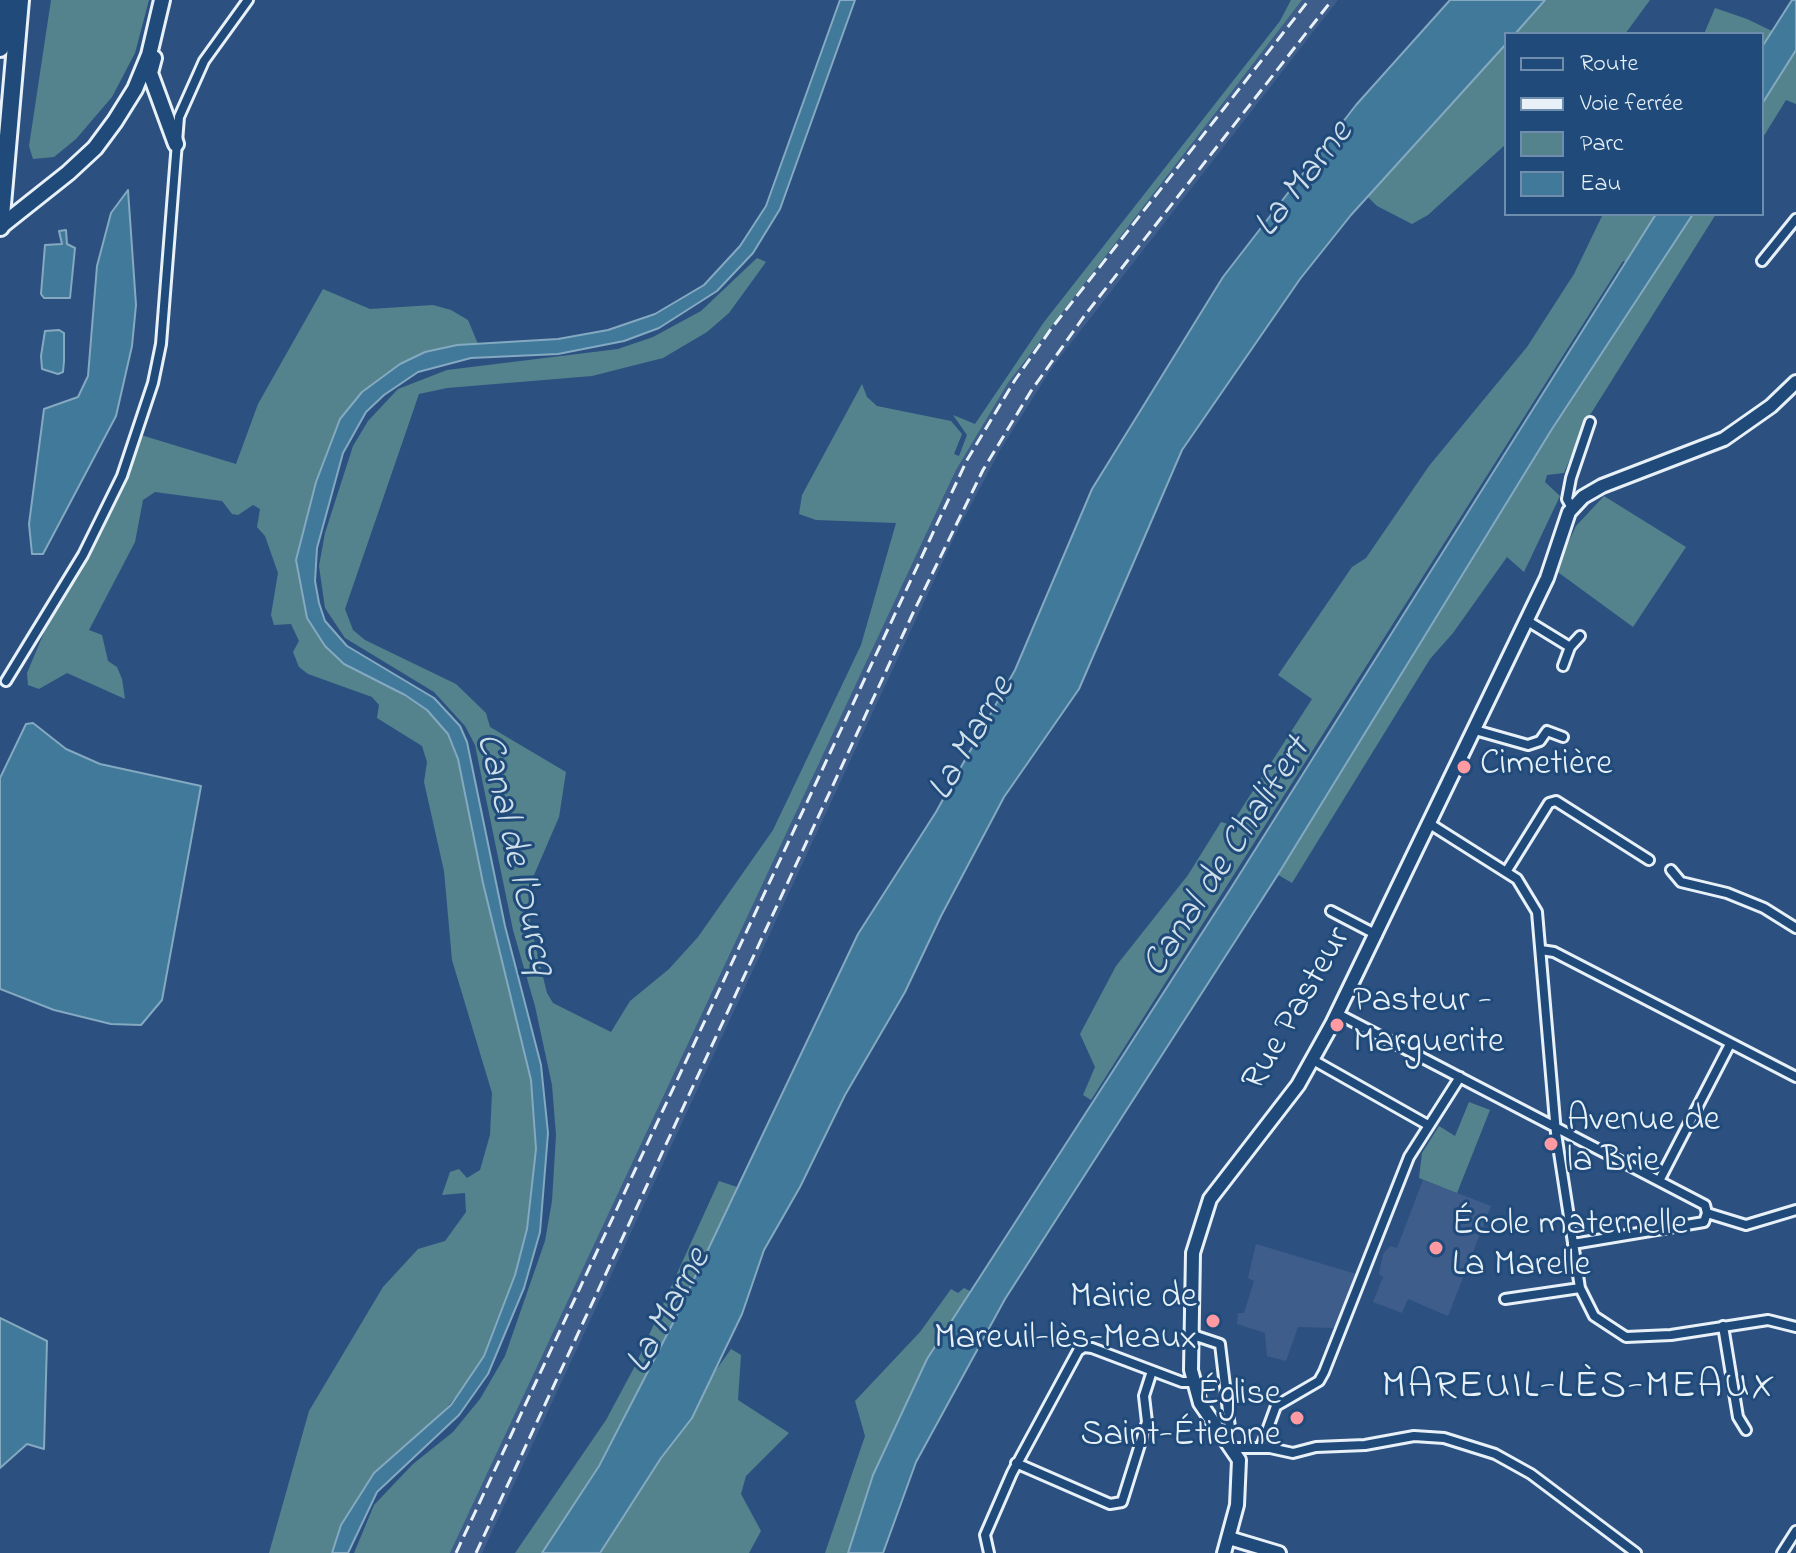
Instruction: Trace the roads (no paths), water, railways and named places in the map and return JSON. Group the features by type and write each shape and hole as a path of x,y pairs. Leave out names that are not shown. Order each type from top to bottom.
{"highway":[{"path":"0,48 4,0"},
{"path":"0,227 20,0"}],"main road":[{"path":"165,0 150,73 176,144"},
{"path":"0,227 68,173 95,148 115,121 135,89 149,55 165,0"}],"street":[{"path":"6,681 107,510 122,476 153,383 164,320 179,117 194,80 248,0"},
{"path":"1762,261 1795,221"},
{"path":"1590,422 1571,478 1567,499 1572,508 1602,486 1707,448 1744,427 1796,382"},
{"name":"Rue Pasteur","path":"1193,1382 1190,1334 1193,1253 1210,1199 1298,1085 1338,1014 1547,578 1565,520 1572,508"},
{"path":"1526,620 1570,647"},
{"path":"1563,666 1570,647 1580,636"},
{"path":"1475,730 1528,745 1540,741 1547,731 1563,737"},
{"path":"1506,872 1549,803 1556,801 1649,860"},
{"path":"1430,824 1517,879 1537,912 1556,1126 1580,1288 1594,1316 1626,1337 1768,1320 1796,1327"},
{"path":"1671,870 1681,882 1752,903 1796,928"},
{"path":"1331,911 1377,935"},
{"path":"1541,950 1554,952 1796,1077"},
{"path":"1338,1014 1705,1205 1707,1213 1704,1222 1573,1244"},
{"path":"1659,1181 1730,1044"},
{"path":"1313,1060 1428,1125"},
{"path":"1261,1447 1276,1406 1319,1381 1324,1372 1401,1175 1428,1125 1460,1077"},
{"path":"1707,1213 1746,1225 1796,1210"},
{"path":"1505,1299 1580,1288"},
{"path":"1723,1326 1738,1417 1746,1430"},
{"path":"1190,1334 1220,1344 1230,1428"},
{"path":"989,1553 985,1535 1016,1463 1078,1351 1084,1347 1193,1382 1200,1403 1233,1448 1239,1470 1235,1544 1224,1553"},
{"path":"1016,1463 1110,1504 1122,1502 1147,1422 1144,1396 1152,1371"},
{"path":"1233,1448 1261,1447 1293,1453 1316,1447 1365,1445 1414,1436 1444,1438 1495,1454 1531,1474 1636,1553"},
{"path":"1782,1553 1796,1531"},
{"path":"1235,1544 1279,1553"}],"water":[{"path":"840,0 855,0 780,209 753,253 717,291 659,328 624,341 558,354 471,358 418,372 384,395 366,412 343,453 317,548 315,581 319,603 325,621 347,646 434,698 460,726 467,742 505,926 541,1065 548,1133 540,1232 524,1288 488,1374 459,1415 377,1492 348,1553 332,1553 341,1525 374,1473 451,1405 484,1356 515,1275 527,1229 536,1149 531,1080 483,883 458,759 448,734 427,710 405,695 344,664 325,646 307,618 296,560 316,482 340,419 362,392 400,364 425,352 457,345 558,339 608,330 655,314 704,285 740,246 766,206"},
{"name":"La Marne","path":"1450,0 1545,0 1517,32 1504,32 1504,46 1351,215 1300,279 1182,450 1079,689 1004,797 905,992 845,1095 800,1187 764,1250 742,1314 692,1418 661,1458 600,1553 542,1553 599,1466 675,1319 858,934 936,812 1015,670 1092,489 1223,277 1356,105"},
{"path":"1792,0 1796,0 1796,50 1764,101 1764,44"},
{"path":"128,190 136,305 132,346 116,416 43,554 32,554 29,524 44,409 78,397 88,376 97,266 111,213"},
{"path":"1655,216 1692,216 1552,429 1277,876 1005,1299 916,1462 883,1553 848,1553 873,1475 927,1359 1231,888"},
{"path":"66,230 67,244 75,248 70,298 44,298 41,294 45,245 62,244 59,231"},
{"path":"59,330 64,333 64,361 63,372 58,374 42,369 41,356 45,331"},
{"path":"33,723 66,749 100,764 201,786 162,1000 141,1025 111,1024 54,1010 0,989 0,778 26,724"},
{"path":"0,1318 47,1341 44,1449 27,1444 0,1468"}],"railway":[{"path":"456,1553 967,460 1015,380 1051,329 1309,0"},
{"path":"476,1553 913,613 983,470 1031,391 1085,315 1332,0"}],"place":[{"name":"Cimetière","path":"1464,767"},
{"name":"Pasteur - Marguerite","path":"1337,1025"},
{"name":"Avenue de la Brie","path":"1551,1144"},
{"name":"École maternelle La Marelle","path":"1436,1248"},
{"name":"Mairie de Mareuil-lès-Meaux","path":"1213,1321"},
{"name":"Église Saint-Étienne","path":"1297,1418"}],"district":[{"name":"MAREUIL-LÈS-MEAUX","path":"1579,1389"}],"water label":[{"name":"Canal de l'Ourcq","path":"512,854"},
{"name":"Canal de Chalifert","path":"1229,859"}]}
